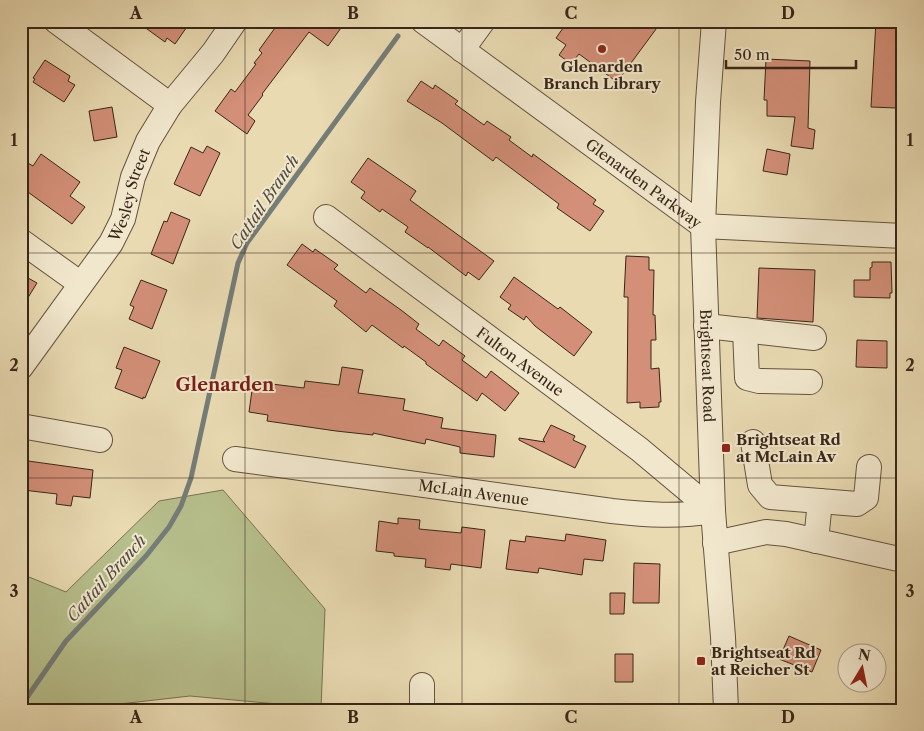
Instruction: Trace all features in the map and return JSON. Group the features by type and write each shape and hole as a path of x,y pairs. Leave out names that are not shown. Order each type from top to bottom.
{"street":[{"path":"56,21 170,105"},
{"name":"Wesley Street","path":"21,367 118,232 141,155 170,105 213,53 235,21"},
{"name":"Glenarden Parkway","path":"423,21 703,226 903,236"},
{"path":"462,50 483,21"},
{"name":"Brightseat Road","path":"714,21 708,102 703,226 713,511 723,637 726,710"},
{"name":"Fulton Avenue","path":"326,217 639,449 713,511"},
{"path":"21,240 81,284"},
{"path":"706,326 814,338"},
{"path":"745,330 747,378 759,381 810,382"},
{"path":"708,357 746,356"},
{"path":"21,426 100,440"},
{"path":"752,442 760,485 770,497 857,504 866,498 869,467"},
{"name":"McLain Avenue","path":"235,459 642,514 678,516 713,511"},
{"path":"816,541 820,501"},
{"path":"715,543 766,532 903,560"},
{"path":"422,685 422,710"}],"green space":[{"path":"223,490 325,609 321,708 190,696 102,706 99,710 21,710 21,571 24,575 66,592 159,501"}],"building":[{"path":"136,21 191,21 175,44 167,38 165,42"},
{"path":"280,21 346,21 328,46 309,32 248,115 255,121 247,134 215,111 231,89 235,92 256,64 254,63 262,53 259,50"},
{"name":"Glenarden Branch Library","path":"568,21 662,21 617,82 579,54 571,64 559,55 566,45 556,38"},
{"path":"876,21 900,21 896,108 871,107"},
{"path":"766,59 810,61 808,128 815,130 813,149 791,146 795,117 767,116 767,100 764,100"},
{"path":"45,60 70,76 68,81 75,85 64,102 33,82 35,79 33,78"},
{"path":"421,81 433,89 435,85 458,101 455,104 484,125 487,121 511,137 509,140 532,157 533,154 596,200 593,204 604,211 590,231 557,208 559,204 496,157 493,161 442,123 407,101"},
{"path":"112,107 117,137 94,141 89,111"},
{"path":"207,146 220,153 200,196 174,184 191,147 203,153"},
{"path":"767,149 790,154 787,175 763,171"},
{"path":"41,154 80,182 70,196 85,207 72,224 21,187 21,159 33,166"},
{"path":"368,158 416,191 410,200 494,261 479,280 468,272 466,276 405,232 408,227 382,209 380,212 361,198 365,192 351,182"},
{"path":"171,212 190,220 173,264 151,254 164,221 167,222"},
{"path":"302,244 313,252 315,249 338,265 334,269 366,293 370,288 401,310 419,324 416,329 439,346 443,340 465,356 462,360 486,378 491,371 519,393 505,411 482,393 477,401 404,346 403,348 372,325 366,332 334,306 337,301 287,265"},
{"path":"626,256 649,257 649,270 654,270 653,315 655,315 656,340 651,340 651,369 659,368 661,402 659,402 659,407 640,408 640,402 627,403 628,297 624,297"},
{"path":"872,262 891,262 892,293 890,293 890,298 854,297 854,280 870,280"},
{"path":"759,268 815,270 813,322 757,318"},
{"path":"21,274 37,283 21,309"},
{"path":"514,277 558,309 560,307 592,332 574,356 535,326 526,316 524,320 508,309 511,305 500,297"},
{"path":"141,280 167,290 152,329 129,319 134,307 130,305"},
{"path":"857,340 887,341 887,368 856,367"},
{"path":"124,347 160,361 143,399 115,388 122,370 116,368"},
{"path":"342,367 363,370 358,393 405,399 403,410 443,418 441,428 496,435 494,457 460,453 460,447 426,439 425,444 373,433 373,435 336,431 267,421 268,415 249,412 253,383 304,388 305,381 339,385"},
{"path":"551,425 575,436 573,440 586,446 575,468 519,440 519,438 545,442 543,440"},
{"path":"21,460 93,470 90,498 73,496 71,506 56,504 57,494 23,490 24,480 21,480"},
{"path":"398,518 420,520 419,529 461,533 462,527 485,530 481,568 451,564 450,570 425,567 426,559 394,556 394,553 376,551 379,521 398,524"},
{"path":"566,534 606,540 603,561 584,559 582,575 539,568 538,573 506,569 510,540 525,542 526,536 565,541"},
{"path":"634,563 660,564 659,603 633,603"},
{"path":"610,593 625,593 624,614 610,614"},
{"path":"789,636 821,650 812,672 779,659"},
{"path":"615,654 633,654 633,682 615,682"}],"waterway":[{"name":"Cattail Branch","path":"21,706 66,641 146,556 169,527 181,506 191,478 238,263 247,243 398,36"}],"place":[{"name":"Glenarden Branch Library","path":"602,49"},
{"name":"Brightseat Rd at McLain Av","path":"726,448"},
{"name":"Brightseat Rd at Reicher St","path":"701,661"}],"district":[{"name":"Glenarden","path":"225,385"}]}
